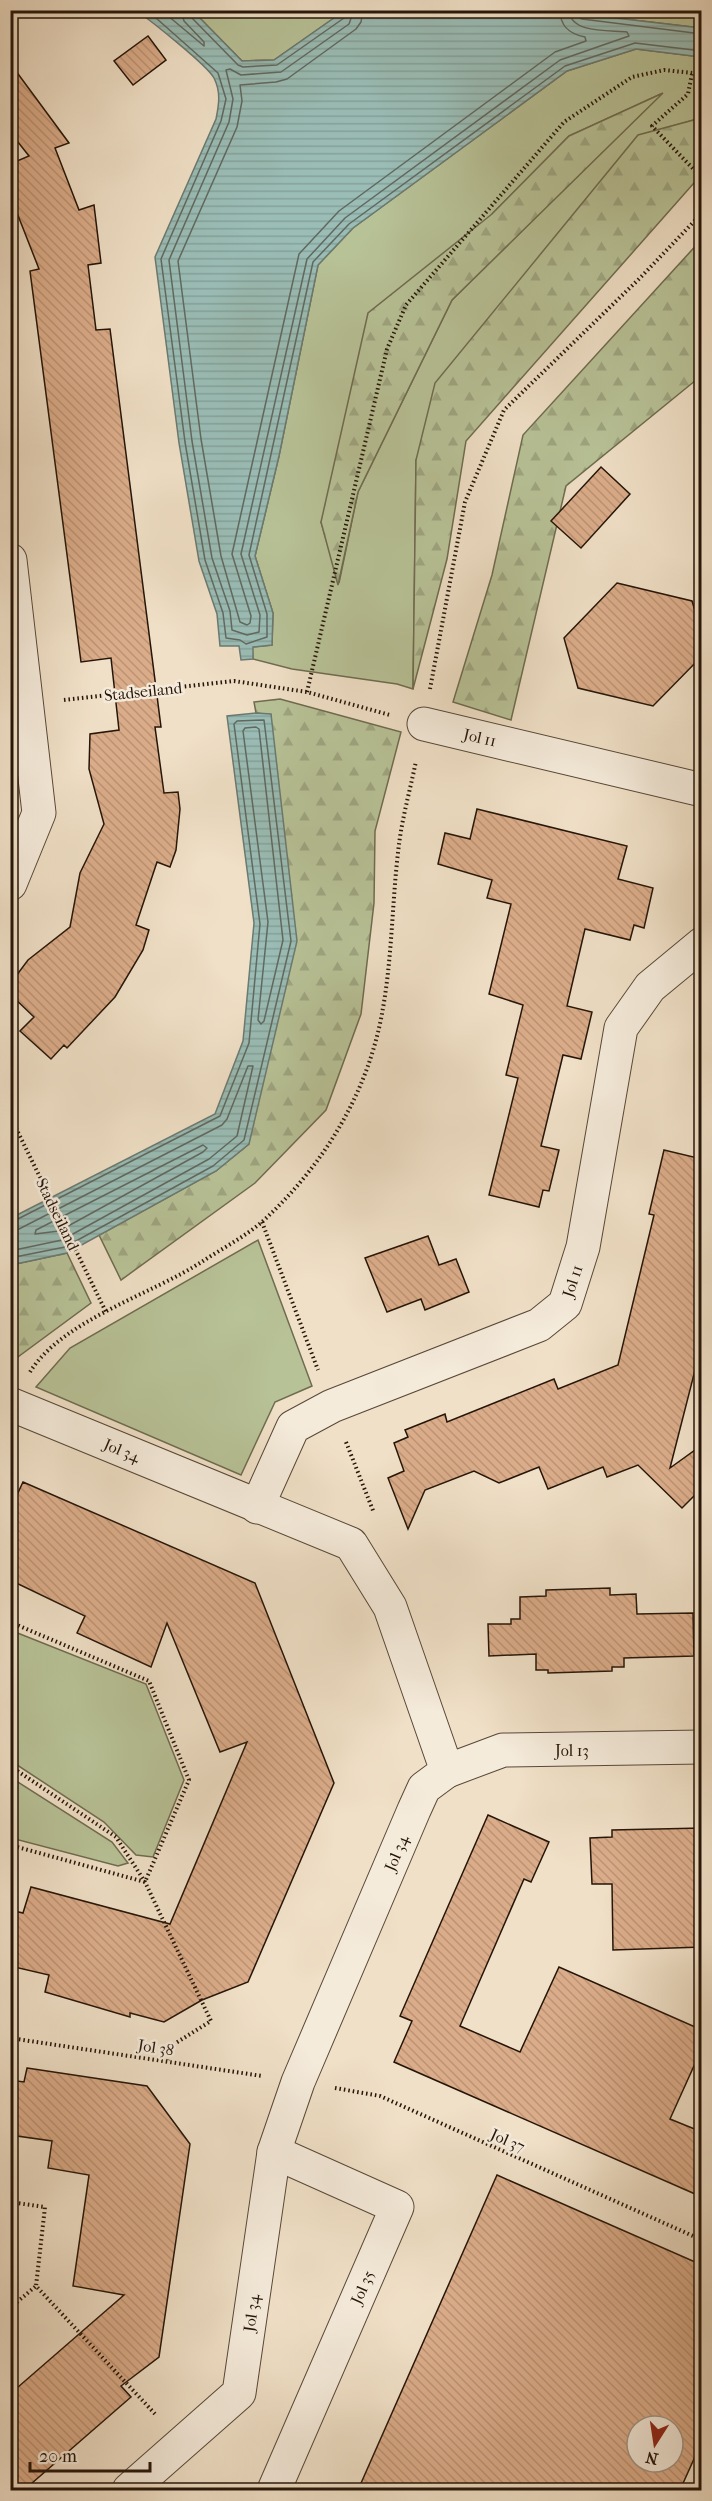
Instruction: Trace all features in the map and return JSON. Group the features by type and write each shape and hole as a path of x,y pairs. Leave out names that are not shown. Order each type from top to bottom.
{"street":[{"path":"10,560 39,813 10,884"},
{"name":"Jol 11","path":"424,724 702,790"},
{"name":"Jol 11","path":"257,1507 293,1428 332,1406 539,1325 565,1304 583,1247 621,1028 650,987 702,944"},
{"name":"Jol 34","path":"10,1404 351,1544 390,1607 447,1771 424,1788 298,2082 274,2152 239,2393 129,2490"},
{"name":"Jol 13","path":"447,1771 503,1750 702,1747"},
{"name":"Jol 35","path":"274,2152 397,2207 274,2490"}],"path":[{"path":"424,724 308,692 387,349 406,305 564,122 632,77 664,70 702,74"},
{"path":"692,74 688,94 652,126 702,178"},
{"path":"29,1374 38,1358 52,1346 106,1312 197,1264 262,1222 296,1187 326,1150 357,1096 374,1051 384,1007 400,836 424,724 465,502 504,410 642,278 702,213"},
{"name":"Stadseiland","path":"27,704 234,681 308,692"},
{"name":"Stadseiland","path":"10,1116 106,1312"},
{"path":"10,1622 149,1681 189,1780 145,1882"},
{"path":"10,1766 116,1837 145,1882 211,2022 171,2046 168,2060"},
{"path":"10,1845 145,1882"},
{"name":"Jol 38","path":"10,2038 168,2060 298,2082"},
{"name":"Jol 37","path":"298,2082 380,2096 702,2240"},
{"path":"10,2202 45,2207 36,2286 10,2308"},
{"path":"36,2286 182,2443"}],"green space":[{"path":"193,11 344,11 274,60 242,61"},
{"path":"556,11 701,11 701,28"},
{"path":"636,49 701,57 701,118 638,136 416,460 413,689 397,684 292,669 253,659 252,647 272,645 273,613 255,556 279,456 318,265 353,228 567,71","holes":["661,94 452,300 358,492 339,583 321,522 492,214 569,136"]},
{"path":"663,93 452,300 358,492 338,585 321,522 368,313 492,214 569,136"},
{"path":"701,118 701,175 466,441 447,559 413,689 416,460 435,383 638,135"},
{"path":"701,240 701,376 566,486 511,720 453,702 492,575 523,435"},
{"path":"280,699 401,732 375,831 374,903 361,1014 326,1110 255,1183 121,1280 99,1235 216,1171 249,1144 271,715 256,713 254,702"},
{"path":"258,1240 312,1386 275,1402 241,1475 36,1387 70,1348"},
{"path":"67,1253 91,1303 11,1362 11,1265"},
{"path":"10,1630 146,1684 184,1780 153,1857 136,1855 104,1822 11,1761"},
{"path":"10,1777 112,1842 128,1863 118,1866 11,1838"}],"water":[{"path":"137,11 193,11 242,61 274,60 344,11 556,11 701,28 701,57 636,49 567,71 353,228 318,265 279,456 255,556 273,613 272,645 253,647 253,659 241,660 239,646 220,646 217,614 199,561 179,443 155,257 216,119 218,93 214,78 201,63"},
{"path":"271,714 297,941 249,1144 216,1171 67,1253 11,1265 11,1218 215,1114 243,1041 254,923 227,716"}],"building":[{"path":"148,36 166,60 133,85 114,61"},
{"path":"10,63 69,143 55,148 79,210 94,205 101,263 88,265 96,330 110,329 161,727 155,727 164,793 178,792 180,809 176,850 170,867 157,862 136,925 149,930 143,950 115,997 67,1048 64,1045 51,1059 20,1031 34,1017 10,994 10,984 28,960 70,927 80,873 104,824 89,769 90,734 119,730 111,658 81,662 30,271 39,269 10,195 10,164 29,156 10,132"},
{"path":"601,467 630,494 581,548 551,521"},
{"path":"617,583 692,601 702,634 702,656 653,706 578,688 564,638"},
{"path":"477,809 627,846 618,879 653,888 644,928 634,925 630,940 585,929 567,1006 592,1012 581,1059 563,1055 541,1146 559,1150 549,1191 543,1190 539,1207 489,1195 518,1078 506,1075 523,1005 489,994 511,904 487,898 492,880 438,864 445,833 470,839"},
{"path":"664,1150 702,1159 702,1343 670,1468 702,1445 702,1488 682,1508 638,1465 607,1477 603,1467 548,1489 539,1467 499,1483 474,1471 425,1490 408,1529 388,1478 404,1471 394,1443 408,1437 405,1430 445,1414 447,1422 554,1379 558,1389 618,1365 654,1215 649,1214"},
{"path":"428,1236 439,1265 456,1259 469,1292 425,1310 421,1299 387,1312 365,1258"},
{"path":"23,1482 255,1583 334,1783 248,1982 202,2000 164,2022 130,2013 130,2017 45,1992 49,1975 10,1966 10,1910 23,1913 31,1887 170,1924 247,1742 220,1752 167,1623 151,1667 77,1633 85,1616 10,1580 10,1510"},
{"path":"610,1588 610,1595 636,1594 637,1614 693,1613 694,1656 624,1658 624,1667 612,1667 612,1671 548,1673 548,1670 536,1670 536,1654 489,1656 488,1624 511,1624 511,1619 520,1619 520,1597 546,1596 546,1590"},
{"path":"488,1815 549,1842 531,1882 524,1879 460,2026 520,2052 559,1967 702,2030 702,2048 670,2119 702,2132 702,2197 394,2062 412,2021 400,2016"},
{"path":"702,1828 702,1947 613,1950 612,1884 592,1884 590,1838 612,1837 612,1830"},
{"path":"27,2068 147,2086 190,2144 159,2357 121,2386 131,2397 24,2490 10,2490 10,2394 124,2295 73,2286 89,2175 48,2168 52,2141 10,2135 10,2080 24,2082"},
{"path":"497,2175 702,2265 702,2441 680,2490 358,2490"}]}
